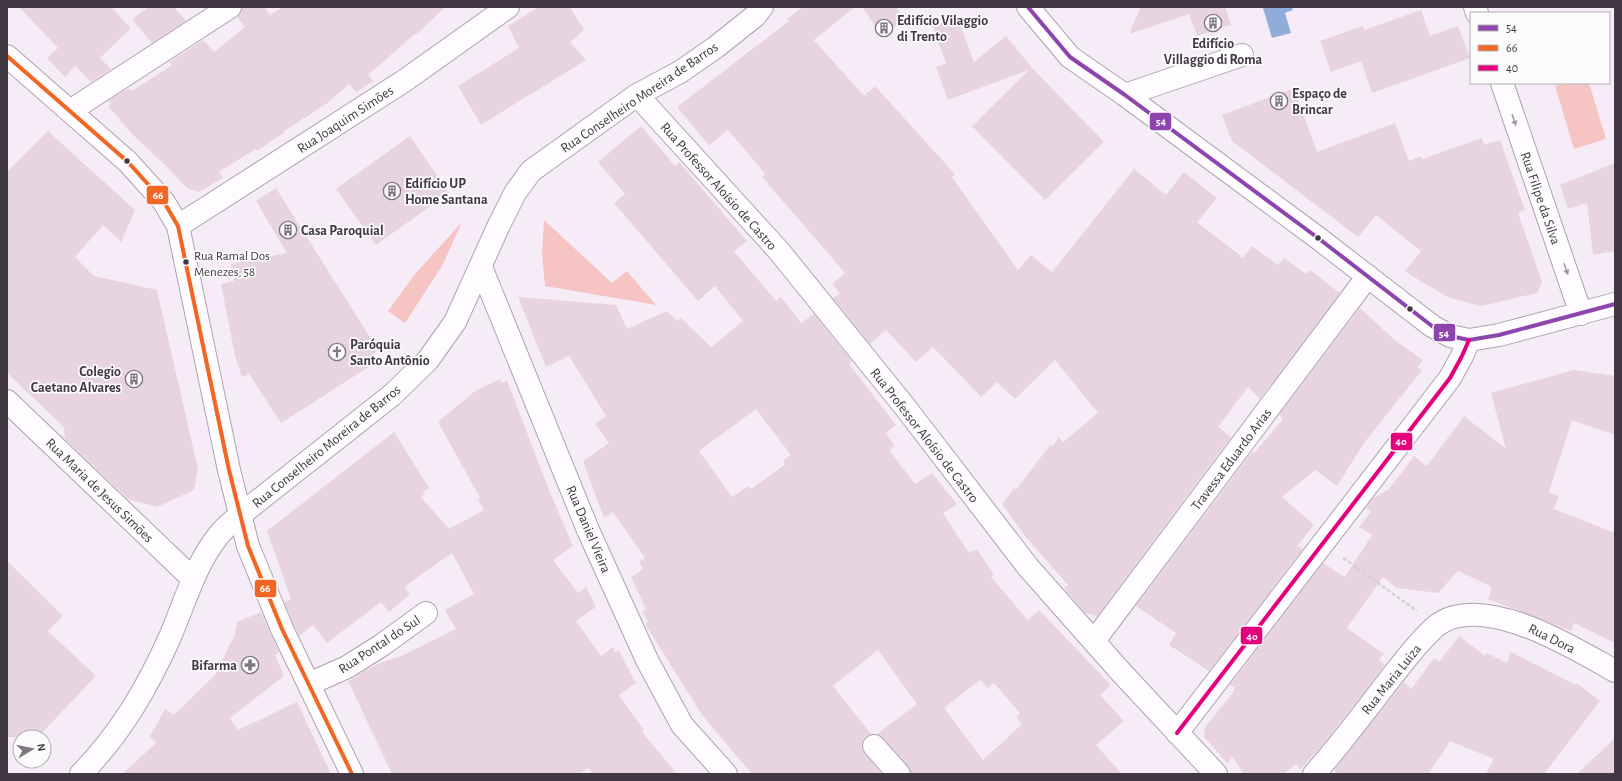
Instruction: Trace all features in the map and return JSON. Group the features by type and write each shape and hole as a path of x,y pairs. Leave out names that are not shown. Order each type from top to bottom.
{"street":[{"path":"70,111 230,7"},
{"name":"Rua Joaquim Simões","path":"178,226 404,81 508,7"},
{"name":"Rua Conselheiro Moreira de Barros","path":"81,774 108,745 124,723 149,681 170,637 193,579 206,554 219,534 240,515 392,396 428,360 455,322 515,193 531,171 637,95 692,64 756,16 762,7"},
{"path":"1028,7 1070,57 1125,95 1368,276 1432,326 1450,336 1469,340 1499,335 1615,304"},
{"path":"1125,95 1242,55"},
{"path":"7,56 128,162 164,202 178,226 228,470 248,546 282,629 352,774"},
{"name":"Rua Filipe da Silva","path":"1502,84 1581,314"},
{"name":"Rua Professor Aloísio de Castro","path":"637,95 779,251 905,407 1028,567 1177,733 1216,774"},
{"name":"Rua Daniel Vieira","path":"481,267 588,530 647,660 682,725 726,774"},
{"name":"Travessa Eduardo Arias","path":"1094,641 1368,276"},
{"path":"1177,733 1450,378 1469,340"},
{"name":"Rua Maria de Jesus Simões","path":"7,401 193,579"},
{"name":"Rua Pontal do Sul","path":"309,684 347,667 382,645 426,613"},
{"name":"Rua Maria Luiza","path":"1314,774 1330,757 1408,656 1437,625 1454,617 1485,615"},
{"name":"Rua Dora","path":"1485,615 1512,620 1531,627 1615,671"},
{"path":"874,746 899,774"}],"path":[{"path":"1323,544 1437,625"}],"shaded area":[{"path":"1562,84 1589,84 1606,139 1574,149 1555,86"},
{"path":"544,220 612,283 627,271 656,305 545,286 542,253"},
{"path":"462,222 442,266 405,323 388,311 415,274"}],"water":[{"path":"1292,7 1293,10 1285,13 1291,33 1272,38 1263,8"}],"building":[{"path":"19,7 111,7 131,28 100,58 111,69 91,82 75,66 65,77 47,58 58,48"},
{"path":"149,7 174,7 186,21 152,43 132,19"},
{"path":"242,7 264,7 270,15 283,7 445,7 417,34 416,33 368,75 374,81 356,92 349,84 329,102 284,131 285,132 257,151 256,149 219,172 223,178 199,192 187,188 133,135 108,106 111,104 108,101 129,88 132,91 172,65 169,62 203,40 214,52 245,27 237,17 241,13"},
{"path":"539,7 570,7 584,30 570,42 586,60 481,125 458,86 519,48 508,26"},
{"path":"803,7 855,7 814,40 864,96 875,86 955,174 952,177 1018,270 1031,255 1052,272 1134,169 1166,195 1184,172 1217,198 1197,222 1243,258 1252,246 1278,265 1284,258 1306,274 1310,270 1340,293 1260,399 1248,387 1218,427 1231,437 1097,616 1085,613 1064,588 1068,585 1025,536 1002,504 1014,488 1016,490 1050,445 1052,447 1059,437 1063,442 1098,413 1055,360 1015,399 997,382 981,397 933,347 916,362 886,330 870,344 833,298 840,294 832,284 845,273 762,177 765,174 728,130 709,145 677,107 789,21 787,19"},
{"name":"Edifício Vilaggio di Trento","path":"862,7 896,7 904,20 881,35"},
{"name":"Edifício Villaggio di Roma","path":"1141,7 1225,7 1231,25 1197,36 1189,14 1129,34"},
{"path":"1421,10 1430,36 1458,26 1470,58 1372,93 1361,61 1331,72 1320,41 1363,26 1364,30"},
{"path":"958,18 974,62 1006,36 1033,69 1104,142 1045,200 972,126 1029,70 948,100 936,67 946,63 933,27"},
{"path":"1294,88 1317,152 1395,123 1409,161 1421,156 1422,159 1482,138 1484,145 1500,140 1525,210 1518,213 1542,282 1537,293 1481,306 1450,298 1405,271 1421,251 1376,215 1358,237 1232,141 1222,115"},
{"path":"641,126 675,166 679,162 747,241 734,251 776,301 781,297 801,323 814,314 852,361 849,364 896,425 886,433 895,446 889,450 915,484 932,473 957,504 943,513 969,553 977,549 994,575 991,577 1028,620 1039,610 1111,685 1100,695 1124,721 1096,745 1122,774 911,774 908,766 883,738 877,734 917,704 878,650 833,686 871,734 865,737 862,742 862,749 882,774 752,774 702,715 645,624 648,622 642,611 646,609 631,577 643,569 639,562 645,558 613,512 604,518 583,461 609,443 595,424 606,416 569,356 546,367 518,297 616,305 627,329 667,311 677,321 681,318 711,347 743,321 715,286 698,301 614,203 625,194 598,162","holes":["756,409 791,455 783,461 785,465 751,489 748,486 732,497 699,451","980,680 988,688 994,683 1020,713 1016,717 1022,724 983,760 944,708"]},
{"path":"48,131 135,210 121,242 103,225 75,257 94,276 157,290 198,469 194,490 157,507 128,499 65,439 64,427 7,373 7,172"},
{"name":"Edifício UP Home Santana","path":"410,136 449,193 376,245 336,189"},
{"path":"1615,163 1615,251 1593,255 1587,203 1568,209 1560,185"},
{"path":"276,188 378,350 373,354 378,361 281,423 249,374 242,377 235,356 221,284 234,281 231,264 287,253 256,201"},
{"path":"1360,308 1396,341 1423,360 1417,367 1422,370 1364,443 1337,486 1315,470 1282,497 1314,525 1297,546 1303,549 1209,671 1169,645 1176,633 1136,606 1252,452 1254,453 1283,419 1279,415"},
{"path":"1574,370 1615,376 1615,435 1572,420 1549,492 1559,496 1554,509 1615,533 1615,643 1574,623 1571,631 1488,599 1492,587 1458,571 1438,593 1397,588 1383,577 1347,628 1384,654 1379,660 1385,665 1324,743 1300,770 1296,764 1283,774 1244,774 1232,757 1228,764 1204,737 1205,727 1232,694 1235,688 1230,685 1323,563 1345,577 1372,535 1359,527 1371,512 1366,508 1373,498 1389,489 1414,456 1427,466 1464,416 1506,449 1491,393"},
{"path":"500,379 502,383 507,380 547,485 573,546 553,560 578,593 586,587 596,607 576,621 601,656 613,647 615,652 619,651 636,683 619,695 644,730 642,732 677,774 593,774 588,768 580,774 392,774 348,681 367,669 403,655 456,629 445,610 474,594 452,553 404,587 410,594 389,612 381,602 327,643 313,625 299,636 293,624 284,602 291,599 267,531 394,432 429,488 424,491 425,493 421,497 449,529 484,510 478,499 480,498 438,422 475,391"},
{"path":"7,561 63,616 48,631 96,676 46,729 12,729 12,737 7,737"},
{"path":"261,612 279,652 275,655 284,676 230,718 238,730 297,702 331,774 122,774 156,743 150,736 165,709 174,715 215,675 235,634 237,622"},
{"path":"1459,636 1485,656 1487,653 1507,663 1511,652 1576,685 1577,683 1600,701 1544,774 1486,774 1494,759 1449,741 1448,745 1428,774 1338,774 1334,770 1404,682 1411,689 1434,658 1439,662"},
{"path":"1615,738 1615,774 1577,774"}],"transit line":[{"name":"54","path":"1028,7 1070,57 1125,95 1318,238 1432,326 1450,336 1469,340 1499,335 1615,304"},
{"name":"66","path":"7,56 128,162 164,202 178,226 229,470 248,546 282,629 352,774"},
{"name":"40","path":"1177,733 1450,378 1469,340"}],"place":[{"name":"Edifício Villaggio di Roma","path":"1213,23"},
{"name":"Edifício Vilaggio di Trento","path":"884,28"},
{"name":"Espaço de Brincar","path":"1279,101"},
{"name":"Edifício UP Home Santana","path":"392,191"},
{"name":"Casa Paroquial","path":"288,230"},
{"name":"Rua Ramal Dos Menezes, 58","path":"186,262"},
{"name":"Paróquia Santo Antônio","path":"337,352"},
{"name":"Colegio Caetano Alvares","path":"134,379"},
{"name":"Bifarma","path":"250,665"}]}
